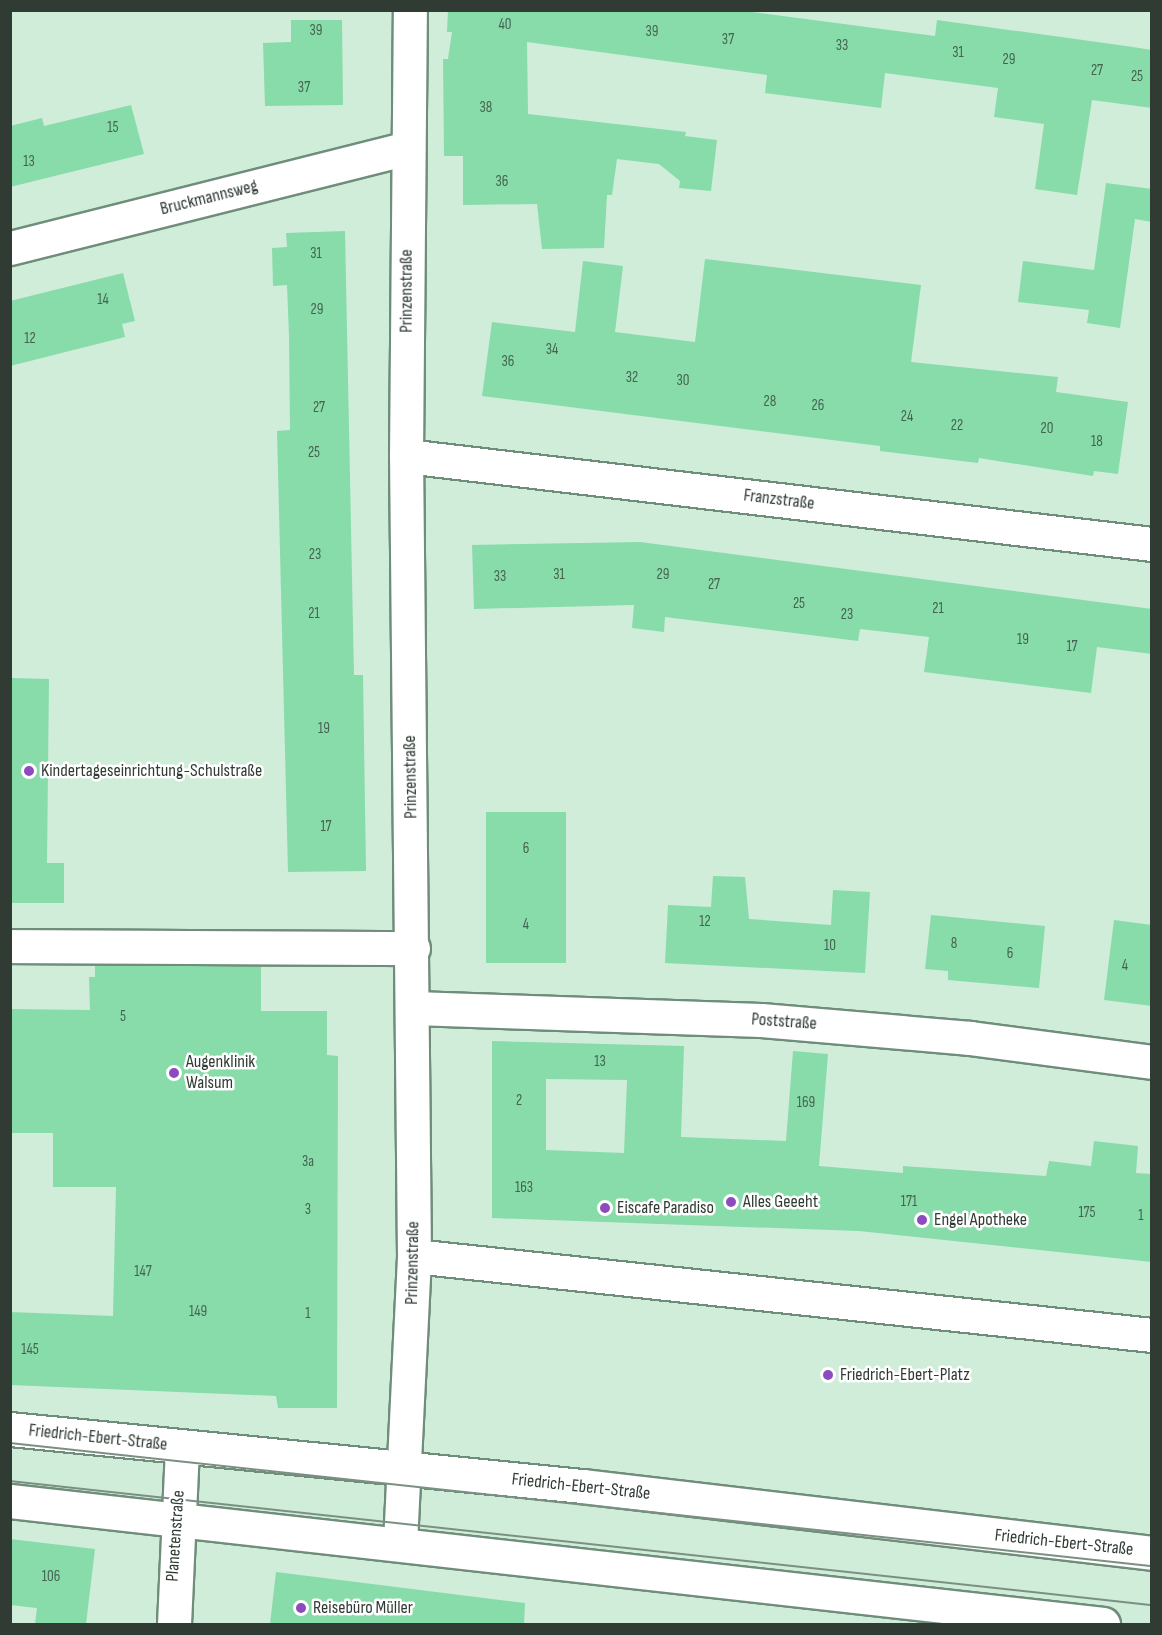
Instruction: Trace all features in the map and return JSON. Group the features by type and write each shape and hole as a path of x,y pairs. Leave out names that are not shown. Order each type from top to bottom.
{"street":[{"name":"Prinzenstraße","path":"400,1543 407,1469 414,1256 414,1008 406,456 410,10"},
{"name":"Bruckmannsweg","path":"10,248 408,148"},
{"name":"Franzstraße","path":"406,456 1152,544"},
{"path":"10,946 413,948"},
{"name":"Poststraße","path":"414,1008 761,1020 970,1038 1152,1062"},
{"path":"414,1256 1152,1335"},
{"name":"Friedrich-Ebert-Straße","path":"10,1429 407,1469 1152,1553"},
{"name":"Planetenstraße","path":"174,1624 176,1518 182,1448"},
{"path":"10,1501 400,1543 1103,1624"}],"building":[{"path":"448,10 737,10 935,36 937,20 1126,46 1152,50 1152,108 1092,100 1077,195 1035,189 1044,124 994,117 998,88 885,73 881,108 765,93 767,75 527,42 528,114 686,132 685,136 717,140 711,191 679,188 680,181 659,164 617,159 612,195 607,195 604,248 542,249 537,204 463,205 463,156 444,156 443,59 448,59 452,32 447,32"},
{"path":"291,20 342,20 343,105 265,106 263,43 291,42"},
{"path":"131,105 144,154 10,187 10,126 42,118 44,126"},
{"path":"1106,183 1152,189 1152,222 1135,219 1120,328 1087,323 1089,310 1018,302 1023,261 1094,270"},
{"path":"345,231 354,675 363,675 366,871 288,872 277,431 290,430 289,335 287,285 273,286 272,248 287,247 286,233"},
{"path":"705,259 921,285 911,362 1058,377 1056,392 1128,402 1118,474 1094,471 1093,476 979,458 978,463 880,451 880,446 482,396 492,322 575,332 583,261 623,266 615,332 695,342"},
{"path":"123,273 135,321 122,324 125,337 10,366 10,301"},
{"path":"640,542 1152,609 1152,654 1097,647 1091,693 924,672 929,637 860,629 858,641 665,617 664,632 632,628 634,605 474,609 472,545"},
{"name":"Kindertageseinrichtung-Schulstraße","path":"10,678 49,679 47,863 64,863 64,903 10,903"},
{"path":"486,812 566,812 566,963 486,963"},
{"path":"713,876 745,877 749,919 831,925 833,890 870,892 865,973 665,963 668,905 711,907"},
{"path":"931,915 1045,926 1039,988 948,980 948,971 925,969"},
{"path":"1114,920 1152,925 1152,1006 1104,1000"},
{"path":"95,965 261,966 261,1011 327,1011 327,1055 338,1056 337,1408 278,1408 276,1396 10,1385 10,1312 113,1316 116,1187 53,1187 53,1133 10,1133 10,1009 90,1010 89,977 95,977"},
{"path":"492,1041 684,1046 681,1137 786,1141 793,1051 828,1054 819,1166 903,1173 903,1166 1046,1176 1049,1161 1091,1166 1094,1141 1138,1146 1136,1173 1152,1174 1152,1262 859,1231 492,1218","holes":["546,1079 627,1080 624,1153 546,1150"]},
{"path":"10,1539 95,1549 86,1624 35,1624 37,1608 10,1605"},
{"path":"276,1572 525,1603 524,1624 270,1624"}],"tram line":[{"path":"10,1443 1152,1566"},
{"path":"10,1481 1152,1605"}],"place":[{"name":"Kindertageseinrichtung-Schulstraße","path":"29,771"},
{"name":"Augenklinik Walsum","path":"174,1073"},
{"name":"Alles Geeeht","path":"731,1202"},
{"name":"Eiscafe Paradiso","path":"605,1208"},
{"name":"Engel Apotheke","path":"922,1220"},
{"name":"Friedrich-Ebert-Platz","path":"828,1375"},
{"name":"Reisebüro Müller","path":"301,1608"}]}
